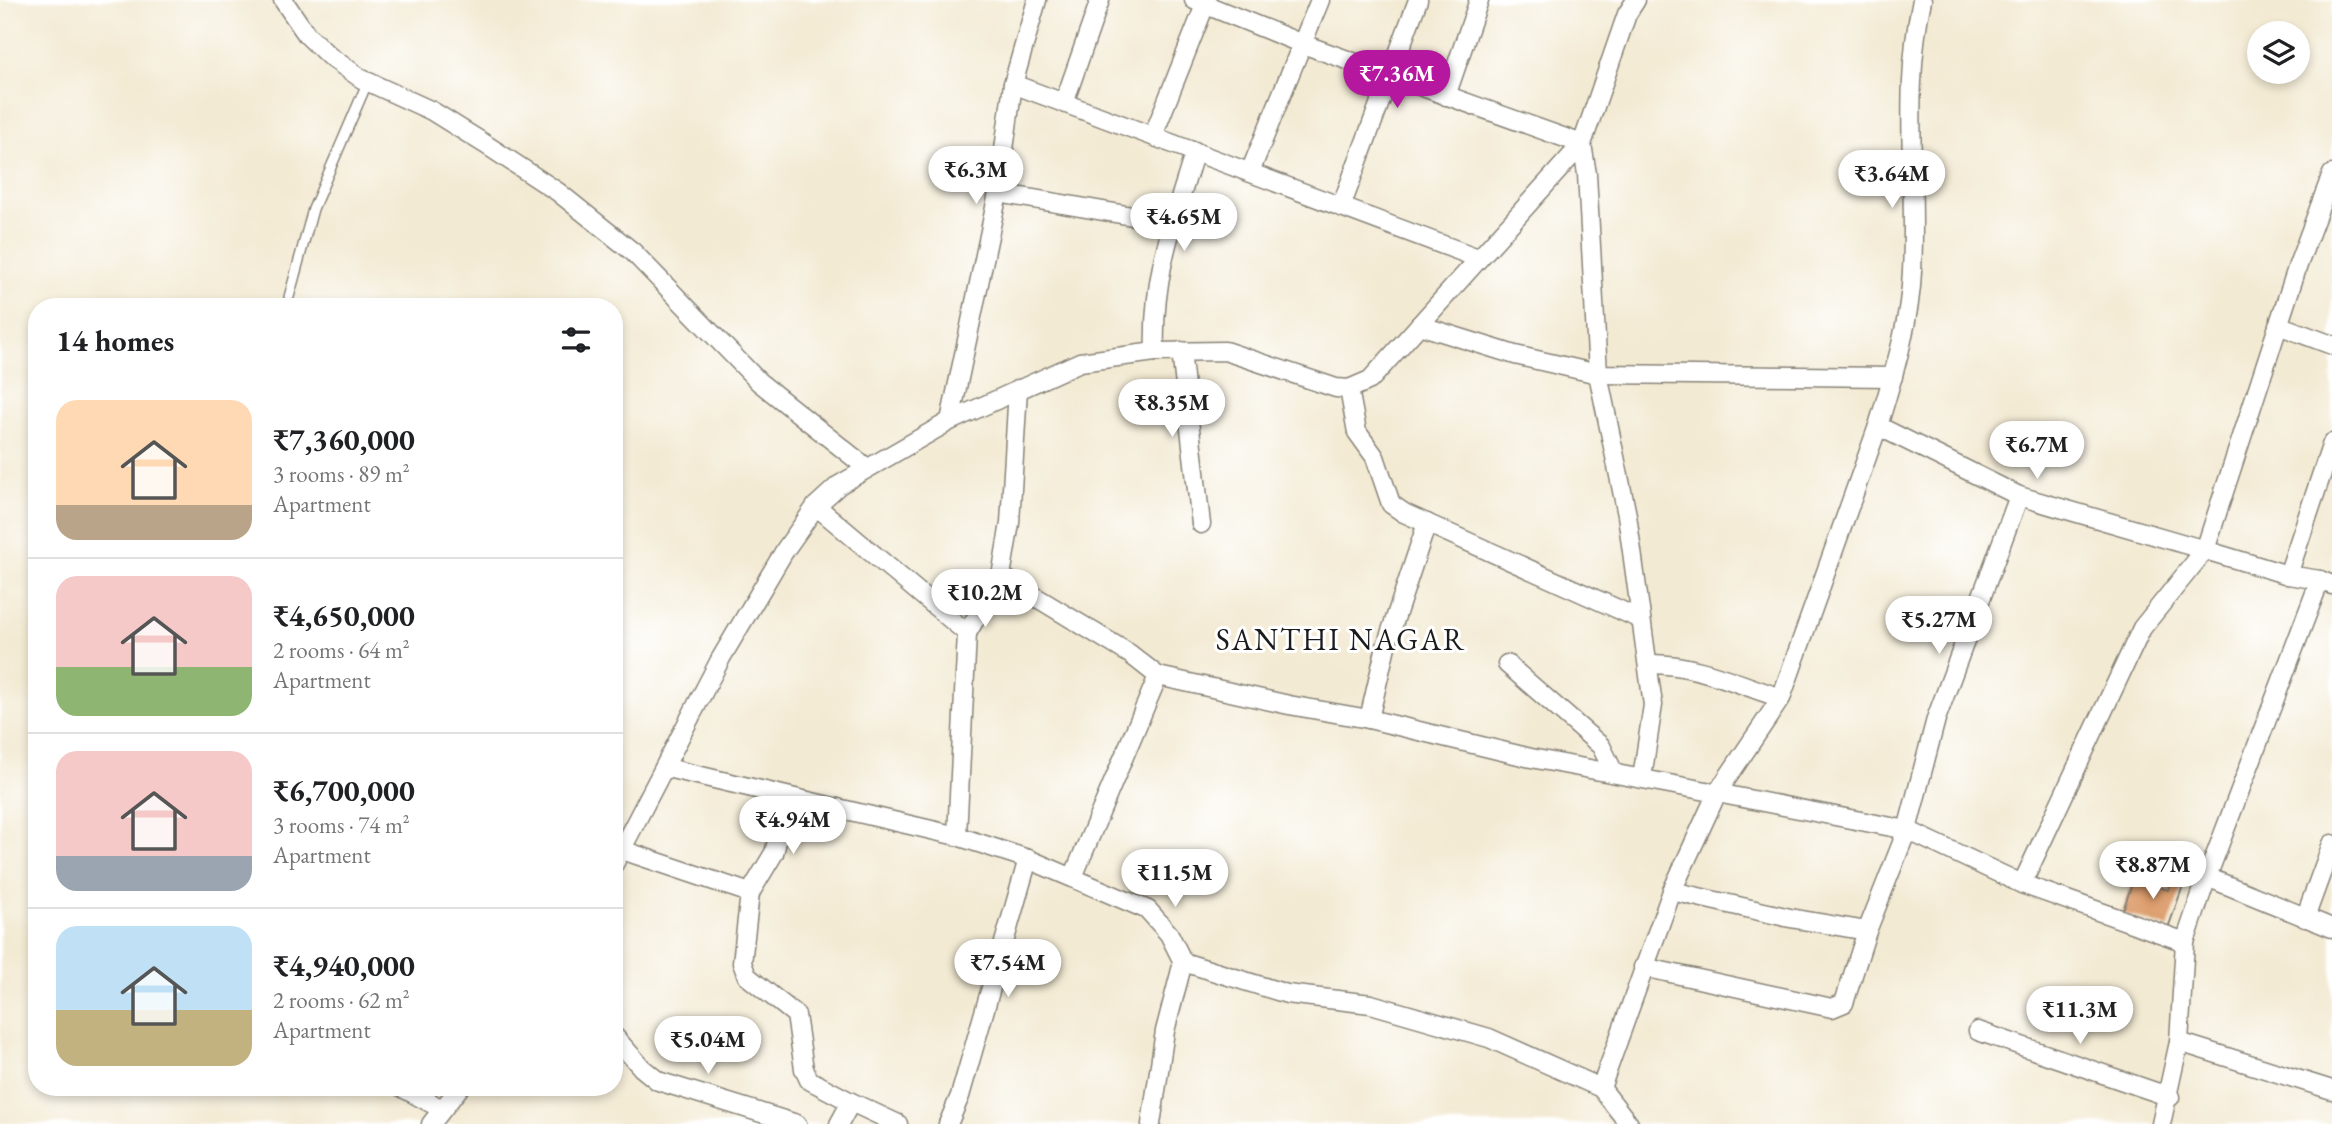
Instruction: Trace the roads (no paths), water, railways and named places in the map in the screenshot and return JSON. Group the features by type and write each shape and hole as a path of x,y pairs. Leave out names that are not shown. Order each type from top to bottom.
{"street":[{"path":"283,0 307,35 329,56 368,81 432,111 558,192 633,252 759,382 867,468"},
{"path":"950,421 999,185 1013,84 1037,0"},
{"path":"1064,103 1100,0"},
{"path":"1250,172 1300,43 1320,0"},
{"path":"1341,207 1418,0"},
{"path":"1446,96 1479,0"},
{"path":"623,848 667,768 721,658 785,550 816,506 839,485 950,421 1080,362 1155,352 1234,353 1349,390 1370,380 1582,144 1628,14 1636,0"},
{"path":"1601,1088 1672,891 1717,793 1782,698 1893,377 1912,271 1909,100 1922,0"},
{"path":"1153,136 1202,2 1300,43 1582,144"},
{"path":"1013,84 1478,258"},
{"path":"1582,144 1587,174 1598,374 1628,515 1648,664 1653,719 1642,778"},
{"path":"1155,352 1155,294 1195,151"},
{"path":"978,171 999,185 1173,223"},
{"path":"2022,884 2142,628 2205,550 2278,325 2332,174"},
{"path":"1419,325 1515,355 1598,374 1672,377 1806,374 1893,377"},
{"path":"2278,325 2332,345"},
{"path":"1181,351 1201,524"},
{"path":"957,836 967,633 1001,576 1010,523 1018,390"},
{"path":"1349,390 1357,432 1375,457 1391,503 1427,523 1640,619"},
{"path":"1878,426 2019,496 2288,575 2326,582 2207,877 2185,943 2179,1042 2170,1097 2161,1124"},
{"path":"2288,575 2332,443"},
{"path":"1643,967 1839,1007 1844,1003 1867,931 1908,830 1936,719 2019,496"},
{"path":"816,506 967,633"},
{"path":"1369,719 1386,646 1427,523"},
{"path":"1001,576 1130,654 1158,676 1289,705 1369,719 1531,758 1908,830 2022,884 2185,943"},
{"path":"1648,664 1665,663 1708,673 1782,698"},
{"path":"1507,664 1601,746 1614,774"},
{"path":"1073,877 1158,676"},
{"path":"667,768 788,799 957,836 1028,859 1148,910 1164,928 1183,962 1287,994 1397,1009 1489,1038 1601,1088 1629,1124"},
{"path":"788,799 774,853 750,892 742,963 747,976 796,1016 804,1069 809,1080 898,1124"},
{"path":"2305,918 2332,844"},
{"path":"623,858 750,892"},
{"path":"948,1124 960,1096 1028,859"},
{"path":"2207,877 2332,928"},
{"path":"1672,891 1790,918 1867,931"},
{"path":"1151,1124 1165,1031 1183,962"},
{"path":"1978,1031 2170,1097"},
{"path":"2179,1042 2332,1090"},
{"path":"623,1046 658,1081 797,1124"},
{"path":"417,1096 442,1110"},
{"path":"431,1124 453,1096"},
{"path":"839,1124 851,1102"}],"lane":[{"path":"289,297 313,209 368,81"}],"district":[{"name":"SANTHI NAGAR","path":"1341,639"}]}
